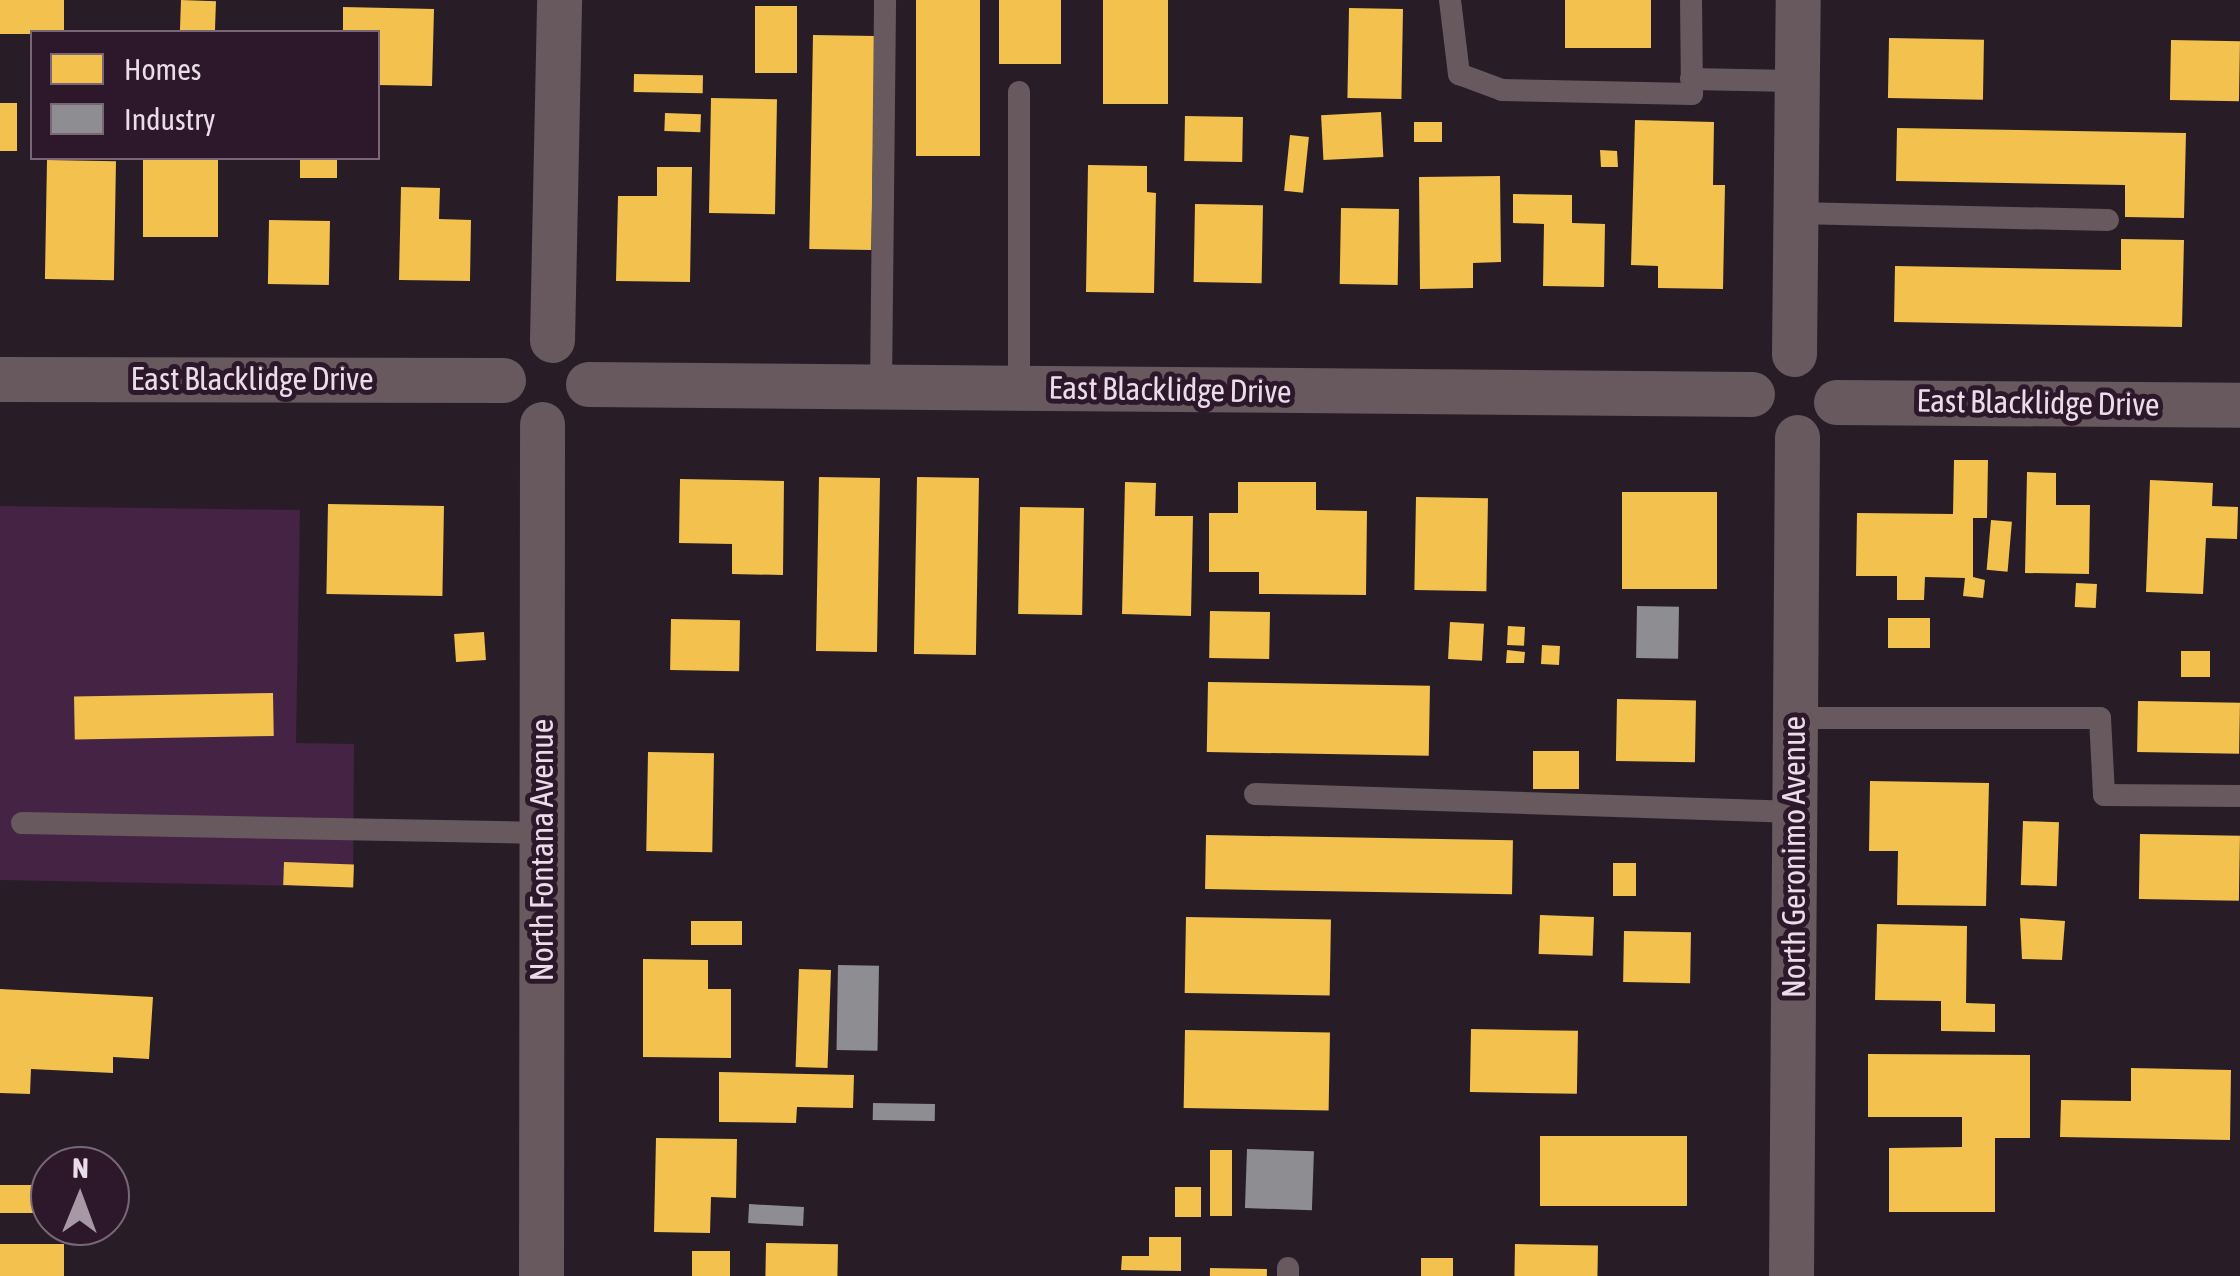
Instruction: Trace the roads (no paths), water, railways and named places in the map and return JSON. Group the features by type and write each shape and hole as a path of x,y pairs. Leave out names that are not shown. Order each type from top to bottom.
{"street":[{"path":"552,340 559,0"},
{"path":"1794,354 1798,0"},
{"path":"552,340 582,359 588,384 576,412 542,424 510,404 504,380 514,352 552,340"},
{"path":"1794,354 1831,375 1836,402 1824,425 1798,437 1763,423 1752,394 1764,367 1794,354"},
{"name":"East Blacklidge Drive","path":"0,379 504,380"},
{"name":"East Blacklidge Drive","path":"588,384 1752,394"},
{"name":"East Blacklidge Drive","path":"1836,402 2240,405"},
{"name":"North Fontana Avenue","path":"541,1276 542,424"},
{"name":"North Geronimo Avenue","path":"1791,1276 1798,437"}],"lane":[{"path":"882,387 885,0"},
{"path":"1450,0 1459,74 1502,90 1692,94 1691,0"},
{"path":"1692,80 1797,80"},
{"path":"1019,92 1019,388"},
{"path":"1796,213 2108,220"},
{"path":"1796,718 2100,718 2104,795 2240,796"},
{"path":"1255,794 1794,812"},
{"path":"22,823 542,833"}]}
